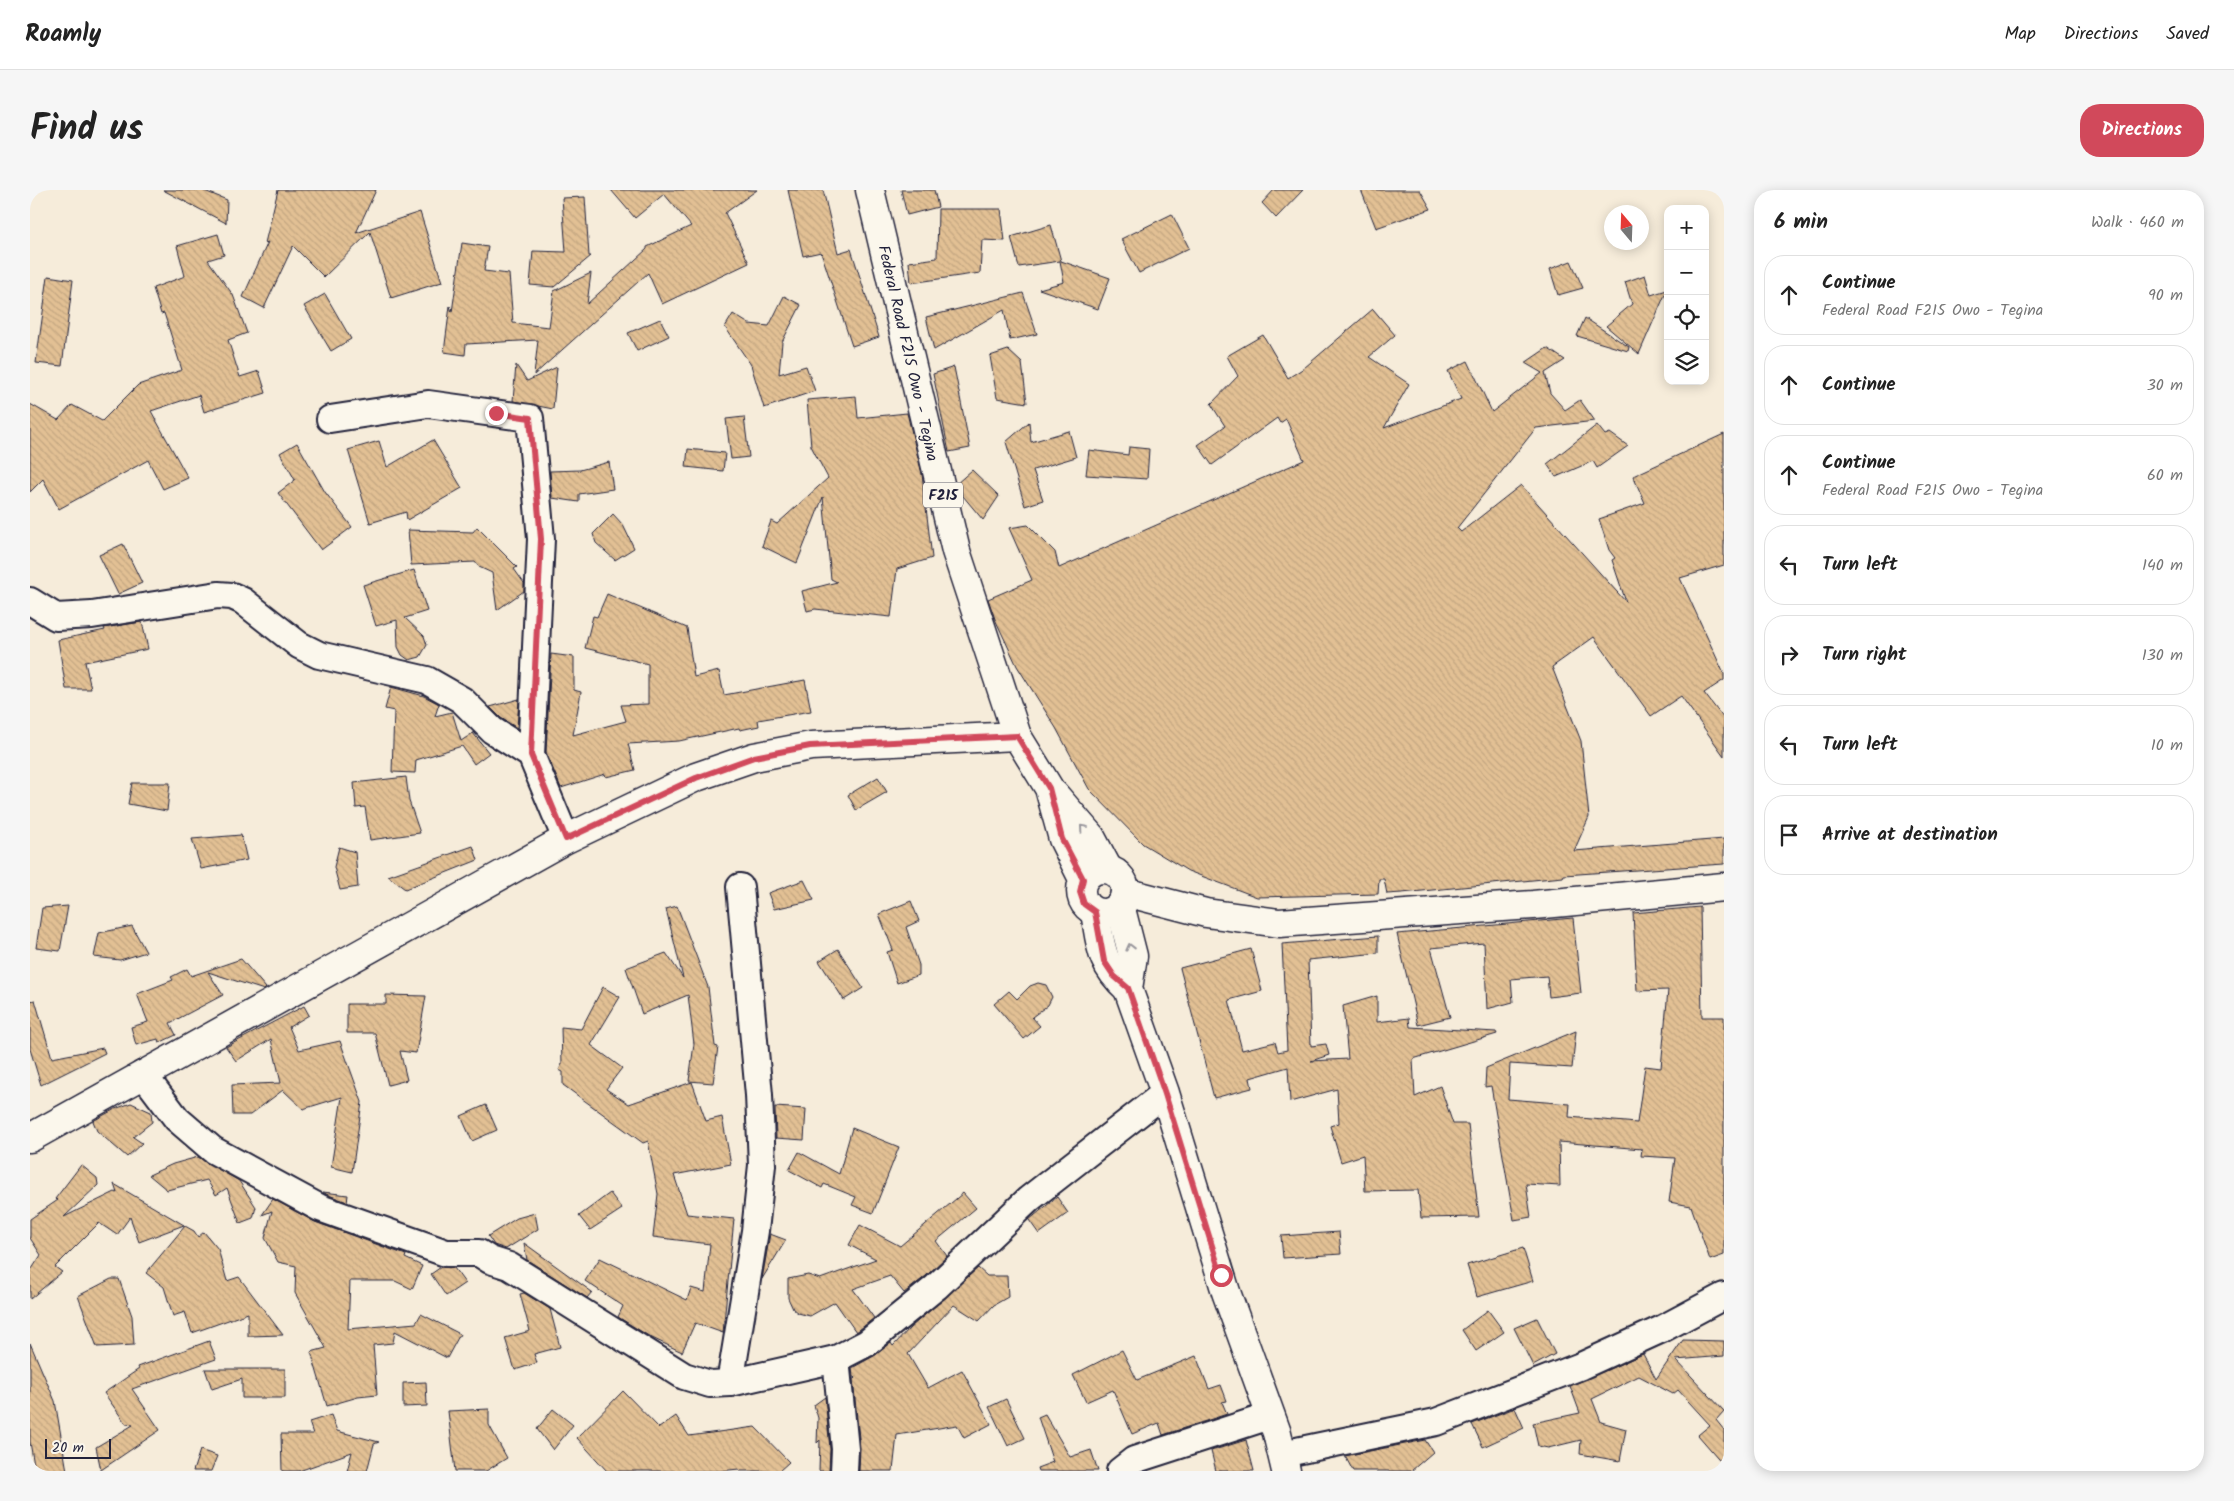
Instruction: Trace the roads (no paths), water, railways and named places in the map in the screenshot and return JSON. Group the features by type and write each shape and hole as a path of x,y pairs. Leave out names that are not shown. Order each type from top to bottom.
{"main road":[{"name":"Federal Road F215 Owo - Tegina","path":"870,190 956,551 1017,736 1049,788 1062,839 1083,879 1080,892 1084,904 1113,903"},
{"path":"30,1138 566,839 696,778 754,757 810,746 1017,736"},
{"name":"F215","path":"1049,788 1091,837 1108,869 1117,874 1123,882 1113,903 1104,961 1114,976 1128,988 1165,1094 1226,1292 1270,1416 1284,1463"},
{"path":"1083,879 1093,869 1108,869"},
{"path":"1113,903 1279,923 1533,904 1724,887"}],"street":[{"path":"330,419 428,404 530,418 541,539 531,755 566,839"},
{"path":"30,600 56,617 92,615 218,595 232,596 243,601 298,645 318,655 427,680 462,700 492,730 531,755"},
{"path":"730,1383 755,1231 762,1165 759,1095 740,887"},
{"path":"144,1074 177,1119 214,1150 320,1208 446,1253 479,1253 490,1260 509,1266 684,1376 710,1384 730,1383 836,1359 867,1343 936,1287 1029,1199 1165,1094"},
{"path":"1284,1463 1436,1422 1581,1366 1662,1329 1724,1296"},
{"path":"836,1359 844,1449 844,1471"},
{"path":"1120,1471 1134,1460 1270,1416"}]}
